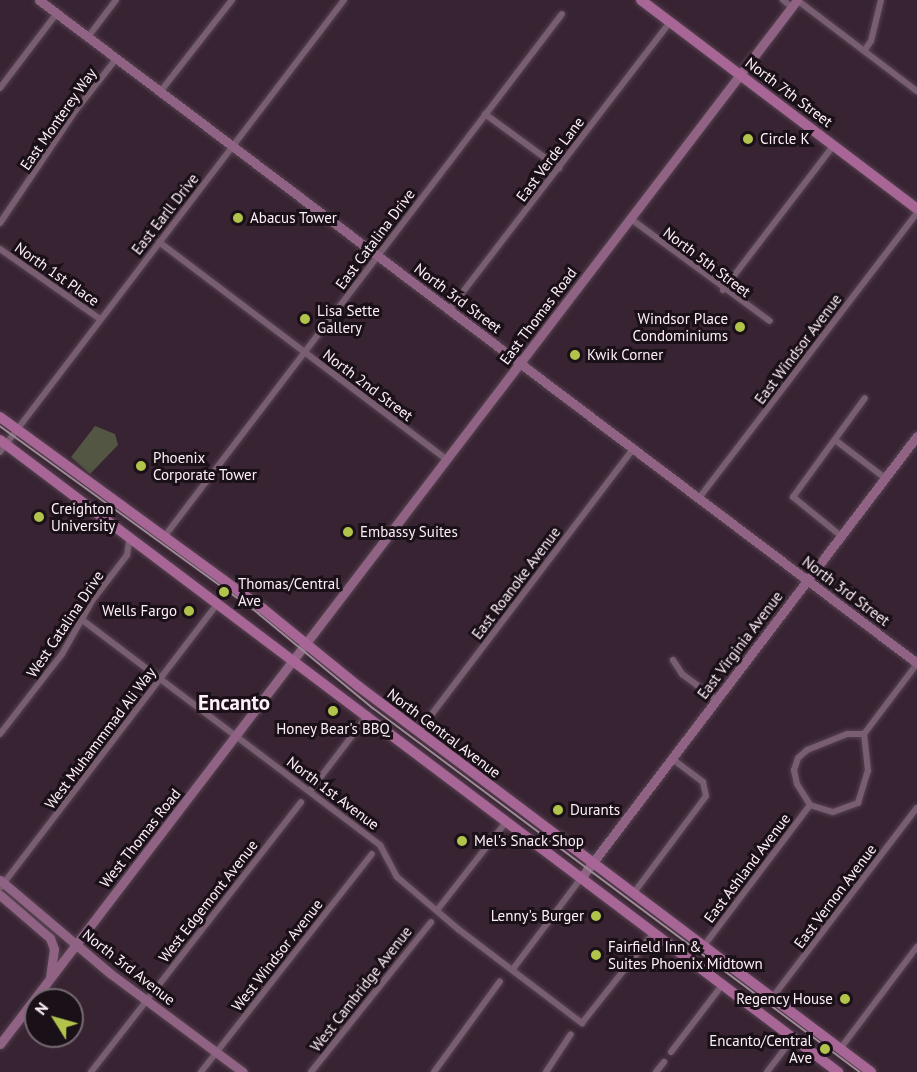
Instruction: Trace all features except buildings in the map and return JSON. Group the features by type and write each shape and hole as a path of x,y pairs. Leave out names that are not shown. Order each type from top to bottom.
{"main road":[{"name":"North 7th Street","path":"641,0 917,209"},
{"name":"North Central Avenue","path":"0,417 164,537 418,731 587,871 654,931 838,1072"},
{"name":"North Central Avenue","path":"2,445 127,533 506,822 587,871 633,894 871,1072"},
{"path":"109,520 119,522 144,539 164,537"}],"street":[{"name":"North 3rd Street","path":"39,0 917,664"},
{"path":"88,37 116,0"},
{"path":"160,92 231,0"},
{"name":"East Earll Drive","path":"2,445 17,430 343,0"},
{"path":"783,0 796,2 917,91"},
{"path":"864,51 871,41 881,0"},
{"name":"East Thomas Road","path":"306,647 796,2"},
{"path":"0,87 3,77 57,13"},
{"name":"East Catalina Drive","path":"164,537 562,14"},
{"name":"East Verde Lane","path":"449,310 670,22"},
{"name":"East Monterey Way","path":"0,223 76,111 116,59"},
{"path":"485,114 559,168"},
{"path":"723,290 834,145"},
{"name":"East Windsor Avenue","path":"699,498 917,213"},
{"name":"North 5th Street","path":"631,219 723,290 770,321"},
{"name":"North 2nd Street","path":"159,242 447,460"},
{"name":"North 1st Place","path":"0,249 100,319"},
{"path":"841,536 793,497 865,398"},
{"name":"East Virginia Avenue","path":"587,871 917,436"},
{"path":"835,440 885,478"},
{"name":"East Roanoke Avenue","path":"418,731 633,449"},
{"path":"127,533 131,542 127,555"},
{"path":"127,555 147,548"},
{"name":"West Catalina Drive","path":"0,734 62,654 81,619 127,555"},
{"name":"West Muhammmad Ali Way","path":"1,884 218,602"},
{"name":"North 1st Avenue","path":"81,619 380,844 392,871 438,909 453,925 582,1023 654,931"},
{"name":"West Thomas Road","path":"0,1044 306,647"},
{"path":"673,660 682,674 717,700"},
{"path":"864,735 847,734 807,750 798,758 794,770 797,784 810,805 833,812 858,803 868,771 864,735 917,664"},
{"path":"310,791 368,715"},
{"path":"633,894 706,796 703,782 673,759"},
{"name":"West Edgemont Avenue","path":"91,1072 301,802"},
{"name":"East Ashland Avenue","path":"703,947 810,805"},
{"name":"East Vernon Avenue","path":"772,998 917,808"},
{"path":"438,909 506,822"},
{"name":"West Windsor Avenue","path":"201,1072 372,854"},
{"path":"513,969 587,871"},
{"name":"North 3rd Avenue","path":"1,884 146,1001 243,1072"},
{"path":"0,895 35,922 53,944 50,980"},
{"path":"35,922 45,925 76,946"},
{"name":"West Cambridge Avenue","path":"311,1072 431,922"},
{"path":"840,1049 917,947"},
{"path":"434,1072 500,981"},
{"path":"671,1052 724,983"},
{"path":"546,1072 571,1034"},
{"path":"767,1072 793,1038"},
{"path":"656,1072 663,1062"}],"green space":[{"path":"95,426 115,434 118,445 90,474 71,457"}],"tram line":[{"path":"0,426 258,613 373,708 860,1072"}],"place":[{"name":"Circle K","path":"748,139"},
{"name":"Abacus Tower","path":"238,218"},
{"name":"Lisa Sette Gallery","path":"305,319"},
{"name":"Windsor Place Condominiums","path":"740,327"},
{"name":"Kwik Corner","path":"575,355"},
{"name":"Phoenix Corporate Tower","path":"141,466"},
{"name":"Creighton University","path":"39,517"},
{"name":"Embassy Suites","path":"348,532"},
{"name":"Thomas/Central Ave","path":"224,592"},
{"name":"Wells Fargo","path":"189,611"},
{"name":"Honey Bear's BBQ","path":"333,711"},
{"name":"Durants","path":"558,810"},
{"name":"Mel's Snack Shop","path":"462,841"},
{"name":"Lenny's Burger","path":"596,916"},
{"name":"Fairfield Inn & Suites Phoenix Midtown","path":"596,955"},
{"name":"Regency House","path":"845,999"},
{"name":"Encanto/Central Ave","path":"825,1049"}],"district":[{"name":"Encanto","path":"234,703"}]}
